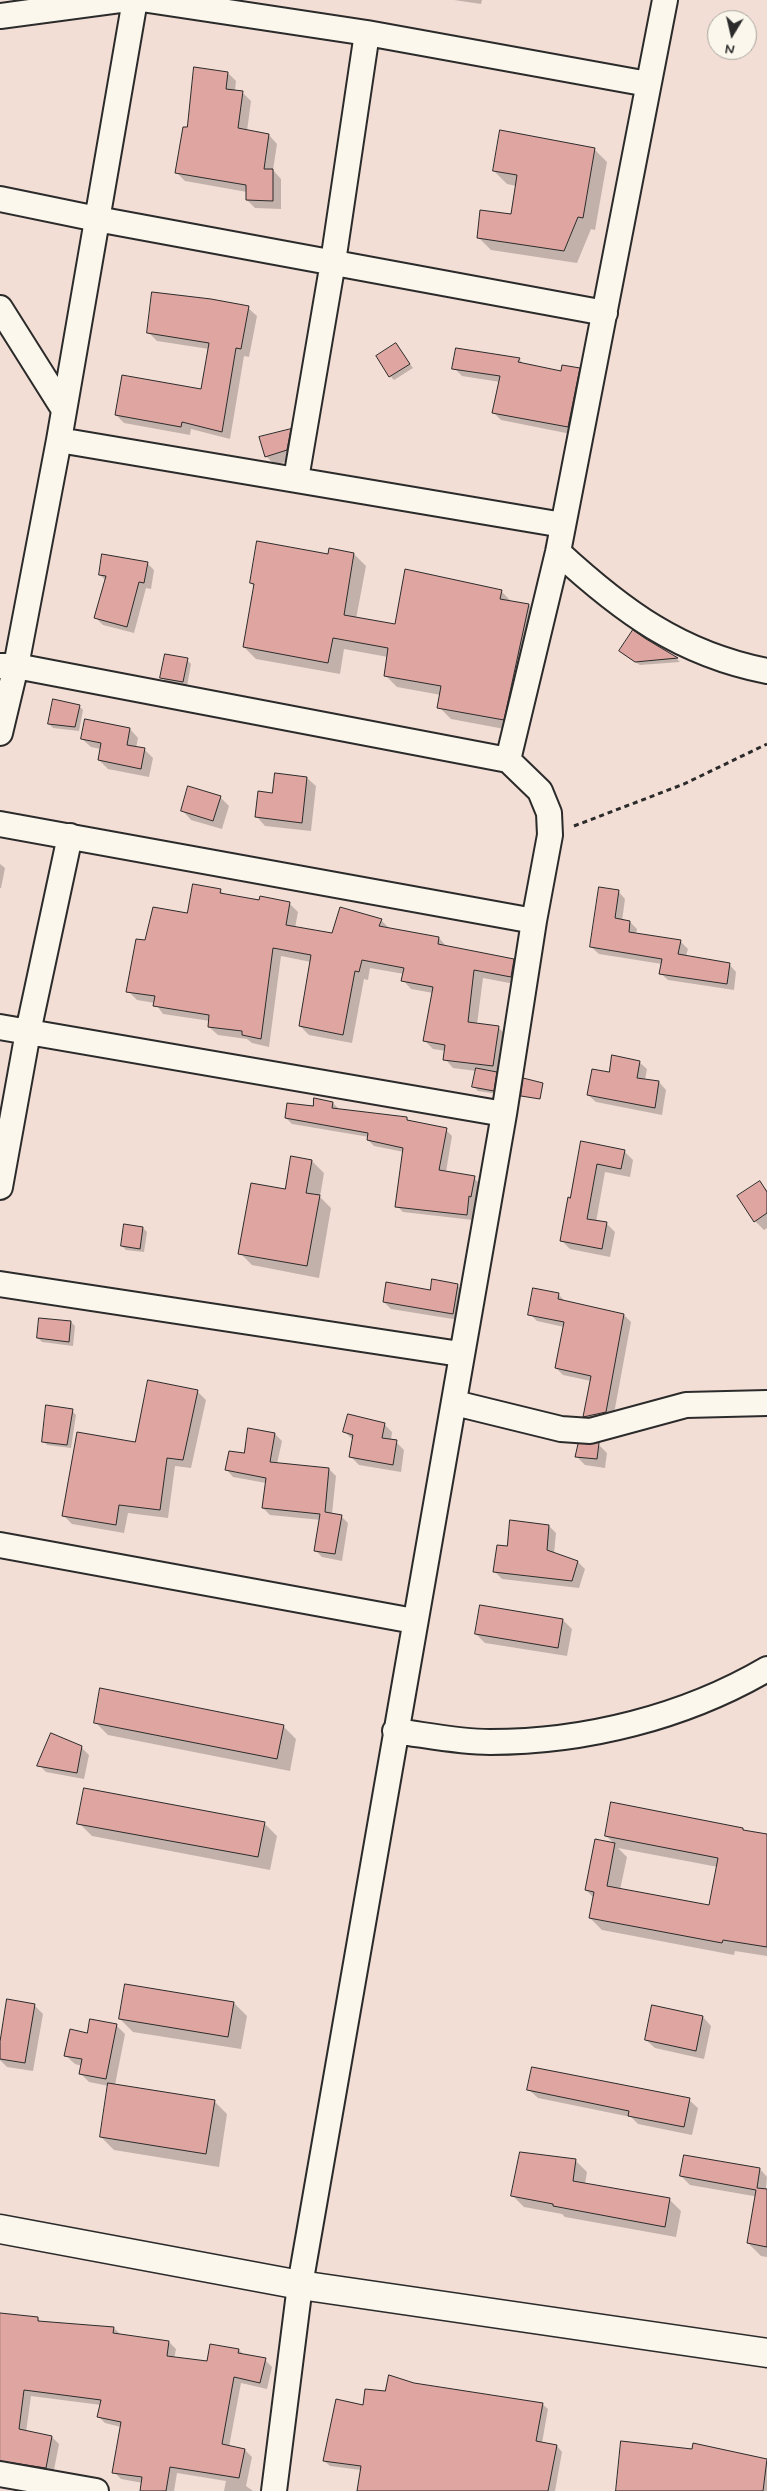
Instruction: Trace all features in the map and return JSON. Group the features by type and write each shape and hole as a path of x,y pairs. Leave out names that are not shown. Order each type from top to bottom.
{"main road":[{"path":"0,2229 300,2285 767,2354"}],"street":[{"path":"0,16 120,0"},
{"path":"0,733 8,666 59,440 63,408 135,0"},
{"path":"148,0 367,34 648,84"},
{"path":"508,760 558,552 665,0"},
{"path":"296,479 333,262 367,34"},
{"path":"0,199 97,219 605,313"},
{"path":"0,308 63,408"},
{"path":"59,440 563,525"},
{"path":"558,552 600,590 632,615 665,635 695,649 767,672"},
{"path":"8,666 508,760 540,790 549,813 550,835 534,921 504,1114 460,1354 454,1403 414,1621 300,2285 274,2491"},
{"path":"0,824 534,921"},
{"path":"0,1187 28,1032 70,836"},
{"path":"0,1027 504,1114"},
{"path":"0,1284 460,1354"},
{"path":"454,1403 570,1431 590,1431 686,1404 767,1402"},
{"path":"0,1545 414,1621"},
{"path":"395,1731 488,1742 559,1739 628,1725 698,1702 748,1680 767,1669"},
{"path":"0,2474 96,2491"}],"path":[{"path":"550,835 684,784 767,744"}],"building":[{"path":"194,67 228,72 226,89 243,91 238,128 269,134 264,169 273,169 273,201 246,200 246,185 175,173 183,127 187,127"},
{"path":"500,130 595,148 583,218 578,217 564,251 477,238 480,210 511,214 517,175 493,171"},
{"path":"152,292 249,306 241,349 236,348 222,432 182,422 181,427 115,415 122,375 201,389 209,343 147,333"},
{"path":"396,343 410,364 389,377 376,356"},
{"path":"456,348 520,358 518,362 561,371 562,365 580,368 568,427 492,413 500,376 452,369"},
{"path":"291,429 287,450 265,457 259,437"},
{"path":"257,541 328,554 329,548 354,553 344,615 395,624 405,569 502,590 500,599 529,604 504,720 437,708 441,686 384,676 388,648 333,638 328,663 243,647 254,584 250,583"},
{"path":"102,554 148,562 144,583 139,582 127,627 94,618 106,576 99,575"},
{"path":"633,630 678,658 635,662 619,651"},
{"path":"165,654 188,658 183,682 160,678"},
{"path":"53,699 80,705 75,727 48,724"},
{"path":"85,719 130,728 127,745 145,748 141,769 98,760 101,743 81,739"},
{"path":"275,773 307,777 302,823 255,817 258,791 272,793"},
{"path":"188,786 221,796 213,821 181,811"},
{"path":"193,884 221,889 220,893 259,900 260,896 290,902 286,925 332,933 340,907 382,919 379,926 439,937 438,944 514,959 511,977 474,970 468,1022 499,1026 493,1066 443,1060 445,1045 423,1041 433,987 401,981 404,968 362,960 359,972 355,971 343,1035 299,1026 311,955 273,948 261,1039 242,1035 242,1031 208,1027 209,1015 153,1006 155,996 126,992 136,939 145,940 153,907 187,913"},
{"path":"599,887 619,890 615,918 630,921 629,932 681,940 678,954 730,963 727,984 659,974 662,959 590,947"},
{"path":"612,1055 640,1061 637,1078 659,1081 655,1108 587,1095 592,1069 609,1072"},
{"path":"476,1068 497,1072 494,1091 472,1087"},
{"path":"523,1078 543,1083 540,1099 521,1096"},
{"path":"314,1098 333,1102 332,1108 407,1117 407,1120 447,1128 439,1170 475,1176 471,1197 469,1196 467,1215 395,1207 403,1148 367,1140 368,1133 285,1118 287,1103 313,1106"},
{"path":"581,1141 625,1150 621,1169 597,1164 587,1219 607,1222 602,1249 560,1241"},
{"path":"291,1156 312,1160 306,1193 320,1195 307,1266 238,1254 251,1183 285,1189"},
{"path":"760,1181 767,1192 767,1213 754,1222 737,1196"},
{"path":"124,1224 143,1227 140,1249 121,1246"},
{"path":"432,1279 458,1284 453,1314 383,1302 386,1282 430,1290"},
{"path":"533,1288 559,1293 558,1299 624,1314 606,1412 583,1417 591,1376 555,1368 564,1322 528,1315"},
{"path":"39,1318 71,1321 69,1342 37,1338"},
{"path":"148,1380 198,1390 183,1460 167,1458 160,1510 119,1505 116,1525 62,1516 77,1432 135,1442"},
{"path":"46,1405 73,1409 67,1445 42,1442"},
{"path":"348,1414 385,1423 382,1438 397,1440 393,1465 349,1457 353,1435 343,1432"},
{"path":"248,1428 275,1433 270,1462 329,1468 325,1512 342,1515 335,1554 314,1551 320,1514 262,1508 266,1478 225,1470 229,1451 244,1453"},
{"path":"599,1443 597,1459 575,1457 578,1444"},
{"path":"510,1520 549,1525 547,1550 578,1561 572,1581 493,1572 497,1545 507,1546"},
{"path":"480,1605 563,1619 558,1648 475,1634"},
{"path":"100,1688 284,1725 277,1759 94,1723"},
{"path":"51,1733 82,1746 77,1773 37,1766"},
{"path":"84,1788 265,1822 258,1857 77,1824"},
{"path":"611,1802 767,1834 767,1947 723,1940 722,1943 589,1918 594,1892 585,1890 595,1839 615,1843 607,1886 709,1905 718,1858 605,1836"},
{"path":"125,1984 234,2002 228,2037 119,2019"},
{"path":"7,1999 35,2004 25,2063 0,2059 0,2042"},
{"path":"652,2005 703,2016 696,2051 645,2040"},
{"path":"90,2019 117,2024 106,2079 79,2074 82,2059 64,2056 70,2029 87,2033"},
{"path":"532,2067 690,2098 684,2127 628,2116 629,2111 527,2090"},
{"path":"108,2083 215,2100 206,2154 100,2137"},
{"path":"520,2152 576,2159 573,2181 670,2198 665,2227 553,2206 553,2204 511,2196"},
{"path":"684,2155 760,2168 757,2188 767,2189 767,2247 747,2243 756,2190 680,2176"},
{"path":"0,2313 38,2317 38,2321 114,2327 113,2333 169,2341 167,2356 207,2361 210,2344 239,2349 238,2353 266,2358 260,2383 234,2377 222,2444 245,2449 239,2478 170,2467 166,2491 140,2491 142,2477 112,2473 121,2422 97,2417 101,2400 24,2390 19,2429 52,2436 46,2468 0,2461"},
{"path":"389,2375 414,2383 543,2403 536,2441 557,2445 548,2491 357,2491 361,2466 323,2461 336,2399 363,2405 365,2389 385,2391"},
{"path":"621,2441 692,2449 693,2443 767,2459 763,2491 616,2491"}]}
